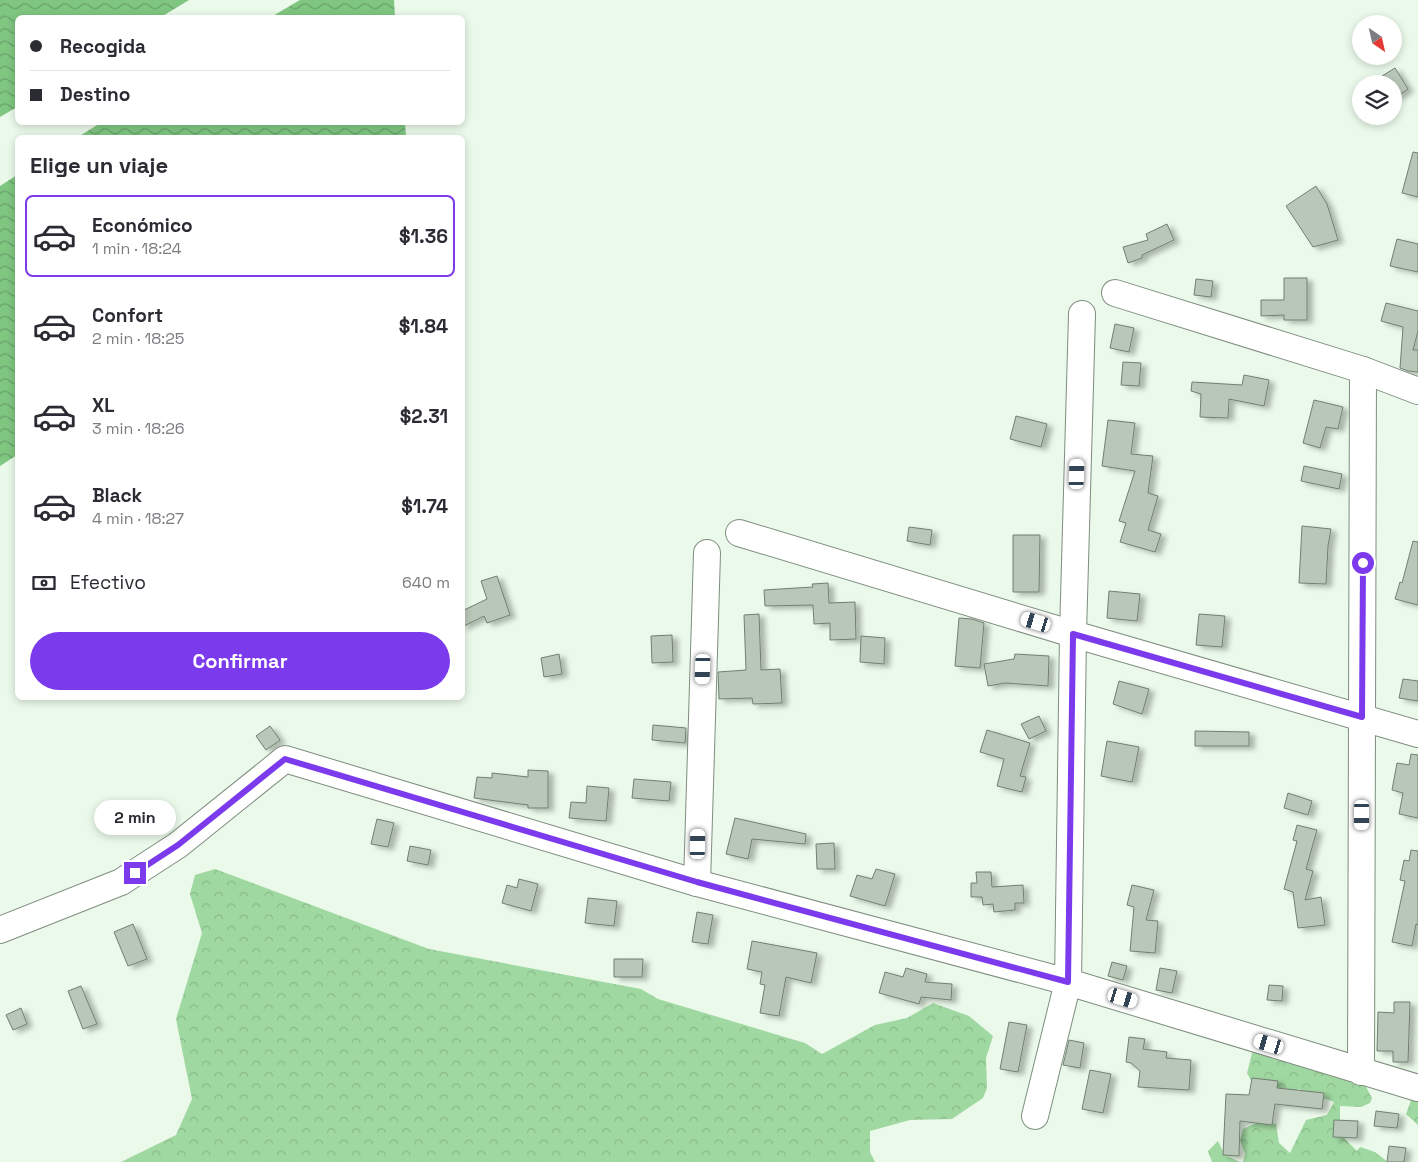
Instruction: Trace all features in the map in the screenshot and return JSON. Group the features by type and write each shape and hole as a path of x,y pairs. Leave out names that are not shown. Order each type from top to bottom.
{"street":[{"path":"1115,293 1364,370 1418,391"},
{"path":"1035,1116 1068,982 1073,634 1082,314"},
{"path":"1361,1072 1364,370"},
{"path":"739,533 1073,634 1418,734"},
{"path":"697,882 707,553"},
{"path":"0,930 121,882 178,845 285,759 697,882 1068,982 1418,1088"}],"green space":[{"path":"215,869 429,949 641,989 658,999 805,1043 822,1054 875,1025 907,1018 933,1003 969,1016 993,1036 986,1058 987,1088 983,1098 952,1119 910,1120 870,1131 870,1152 875,1162 121,1162 176,1135 192,1099 176,1019 202,933 190,894 195,875"},
{"path":"1259,1046 1365,1085 1372,1098 1370,1103 1361,1107 1340,1106 1340,1134 1357,1151 1360,1147 1375,1152 1388,1162 1243,1162 1245,1154 1240,1140 1243,1129 1261,1121 1276,1124 1279,1143 1290,1153 1306,1120 1327,1115 1334,1102 1299,1089 1289,1093 1254,1086 1247,1073 1252,1053"},
{"path":"1413,1095 1418,1095 1418,1125 1406,1114"},
{"path":"1218,1141 1225,1155 1240,1162 1212,1162 1208,1151"}],"water":[{"path":"0,0 189,0 164,15 15,15 15,108 0,117"},
{"path":"300,0 394,0 395,15 274,15"},
{"path":"97,125 405,125 406,135 81,135"},
{"path":"15,176 15,456 0,466 0,186"}],"building":[{"path":"1395,68 1399,75 1384,75"},
{"path":"1402,79 1408,89 1402,93"},
{"path":"1413,152 1418,153 1418,197 1402,193"},
{"path":"1316,186 1327,204 1338,240 1313,247 1286,206"},
{"path":"1167,224 1174,240 1142,255 1142,258 1128,263 1123,247 1148,240 1146,234"},
{"path":"1397,239 1418,244 1418,272 1390,266"},
{"path":"1284,278 1307,278 1307,320 1284,320 1284,315 1261,316 1261,300 1284,300"},
{"path":"1196,279 1213,281 1211,297 1194,295"},
{"path":"1386,303 1418,311 1418,331 1413,350 1418,350 1418,372 1400,368 1403,327 1381,321"},
{"path":"1115,324 1134,328 1129,352 1110,348"},
{"path":"1123,362 1141,363 1139,386 1121,385"},
{"path":"1244,375 1269,380 1264,406 1229,399 1228,418 1200,417 1201,394 1191,391 1192,382 1242,385"},
{"path":"1314,400 1343,407 1338,429 1326,427 1320,448 1303,443"},
{"path":"1016,416 1047,424 1041,447 1010,439"},
{"path":"1108,420 1135,423 1131,454 1153,456 1148,493 1158,496 1148,530 1161,534 1155,552 1120,542 1126,523 1119,521 1135,471 1102,466"},
{"path":"1304,466 1342,474 1339,489 1301,481"},
{"path":"1302,526 1331,529 1326,584 1299,583"},
{"path":"909,527 932,530 930,545 907,541"},
{"path":"1013,535 1040,535 1039,592 1013,592"},
{"path":"1413,541 1418,542 1418,605 1395,599 1400,582 1402,583"},
{"path":"497,576 510,615 487,623 484,616 465,626 465,610 487,599 481,581"},
{"path":"828,583 829,603 855,602 856,639 830,640 830,623 814,624 813,605 765,606 764,590 813,587 812,584"},
{"path":"1109,591 1140,594 1137,621 1107,618"},
{"path":"759,614 761,670 780,669 782,703 753,704 752,698 719,699 718,672 746,670 744,615"},
{"path":"1199,614 1225,616 1222,647 1196,645"},
{"path":"959,618 972,619 984,623 980,668 955,666"},
{"path":"672,635 673,662 652,663 651,636"},
{"path":"861,636 885,638 884,664 860,662"},
{"path":"559,654 562,674 544,677 541,658"},
{"path":"1015,654 1049,656 1048,686 1005,683 988,686 984,664 1014,659"},
{"path":"1403,679 1418,681 1418,701 1399,698"},
{"path":"1119,681 1149,689 1142,714 1113,704"},
{"path":"1039,716 1046,731 1029,739 1021,724"},
{"path":"653,725 686,728 685,743 652,740"},
{"path":"270,726 280,740 266,750 256,736"},
{"path":"987,730 1030,743 1020,776 1026,777 1022,792 997,786 1004,759 980,752"},
{"path":"1195,731 1249,732 1249,746 1195,746"},
{"path":"1107,741 1139,747 1132,782 1101,776"},
{"path":"1411,754 1418,755 1418,818 1399,814 1403,793 1392,790 1397,763 1409,765"},
{"path":"528,770 548,771 548,808 528,808 528,805 474,798 477,777 492,778 492,773 528,777"},
{"path":"634,779 671,782 669,801 632,798"},
{"path":"587,786 609,788 606,821 569,818 571,802 586,803"},
{"path":"1288,793 1312,801 1308,815 1284,808"},
{"path":"146,801 154,814 142,822 133,809"},
{"path":"735,818 806,834 805,844 752,839 748,859 726,854"},
{"path":"377,819 394,823 388,847 371,844"},
{"path":"1297,825 1317,830 1306,869 1313,871 1305,900 1321,897 1325,925 1298,928 1293,892 1284,889 1297,841 1293,840"},
{"path":"834,843 835,869 817,869 816,844"},
{"path":"410,846 431,850 428,865 407,861"},
{"path":"1411,850 1418,851 1418,925 1416,924 1412,946 1392,942 1405,881 1400,880 1404,860 1409,861"},
{"path":"876,869 895,874 885,906 850,896 857,875 872,879"},
{"path":"976,872 991,872 992,887 1023,885 1024,903 1015,903 1015,910 994,912 993,904 983,905 982,897 971,897 971,883 977,883"},
{"path":"519,879 538,884 531,911 502,903 507,885 517,888"},
{"path":"1132,885 1154,890 1146,920 1158,921 1155,953 1130,951 1134,907 1127,905"},
{"path":"588,898 617,901 614,926 585,923"},
{"path":"697,912 713,915 708,944 692,942"},
{"path":"133,924 147,959 128,966 114,932"},
{"path":"752,941 817,953 811,983 786,977 779,1016 760,1013 765,985 760,984 762,972 747,969"},
{"path":"614,959 643,959 642,977 614,977"},
{"path":"1112,962 1127,966 1123,980 1108,976"},
{"path":"906,968 927,974 925,982 952,984 951,1000 921,997 919,1004 879,993 885,972 903,977"},
{"path":"1160,968 1177,971 1172,993 1156,990"},
{"path":"1269,985 1283,986 1282,1001 1267,1000"},
{"path":"81,986 97,1024 83,1029 68,991"},
{"path":"1394,1002 1410,1002 1408,1062 1393,1062 1393,1051 1377,1051 1378,1012 1394,1013"},
{"path":"21,1008 27,1024 13,1030 6,1015"},
{"path":"1009,1022 1027,1025 1018,1072 1000,1069"},
{"path":"1129,1037 1145,1039 1143,1049 1167,1052 1166,1058 1191,1060 1189,1090 1138,1087 1140,1071 1131,1063 1126,1062"},
{"path":"1069,1040 1084,1043 1080,1068 1063,1065"},
{"path":"1090,1070 1111,1074 1103,1113 1082,1109"},
{"path":"1252,1078 1278,1081 1277,1088 1324,1093 1322,1109 1275,1104 1272,1125 1240,1121 1239,1156 1223,1155 1226,1094 1249,1095"},
{"path":"1376,1111 1399,1114 1397,1128 1374,1126"},
{"path":"1334,1120 1358,1121 1357,1138 1333,1137"},
{"path":"1389,1146 1406,1148 1404,1162 1387,1162"}],"route":[{"path":"135,873 178,845 285,759 697,882 1068,982 1073,634 1362,717 1363,563"}]}
